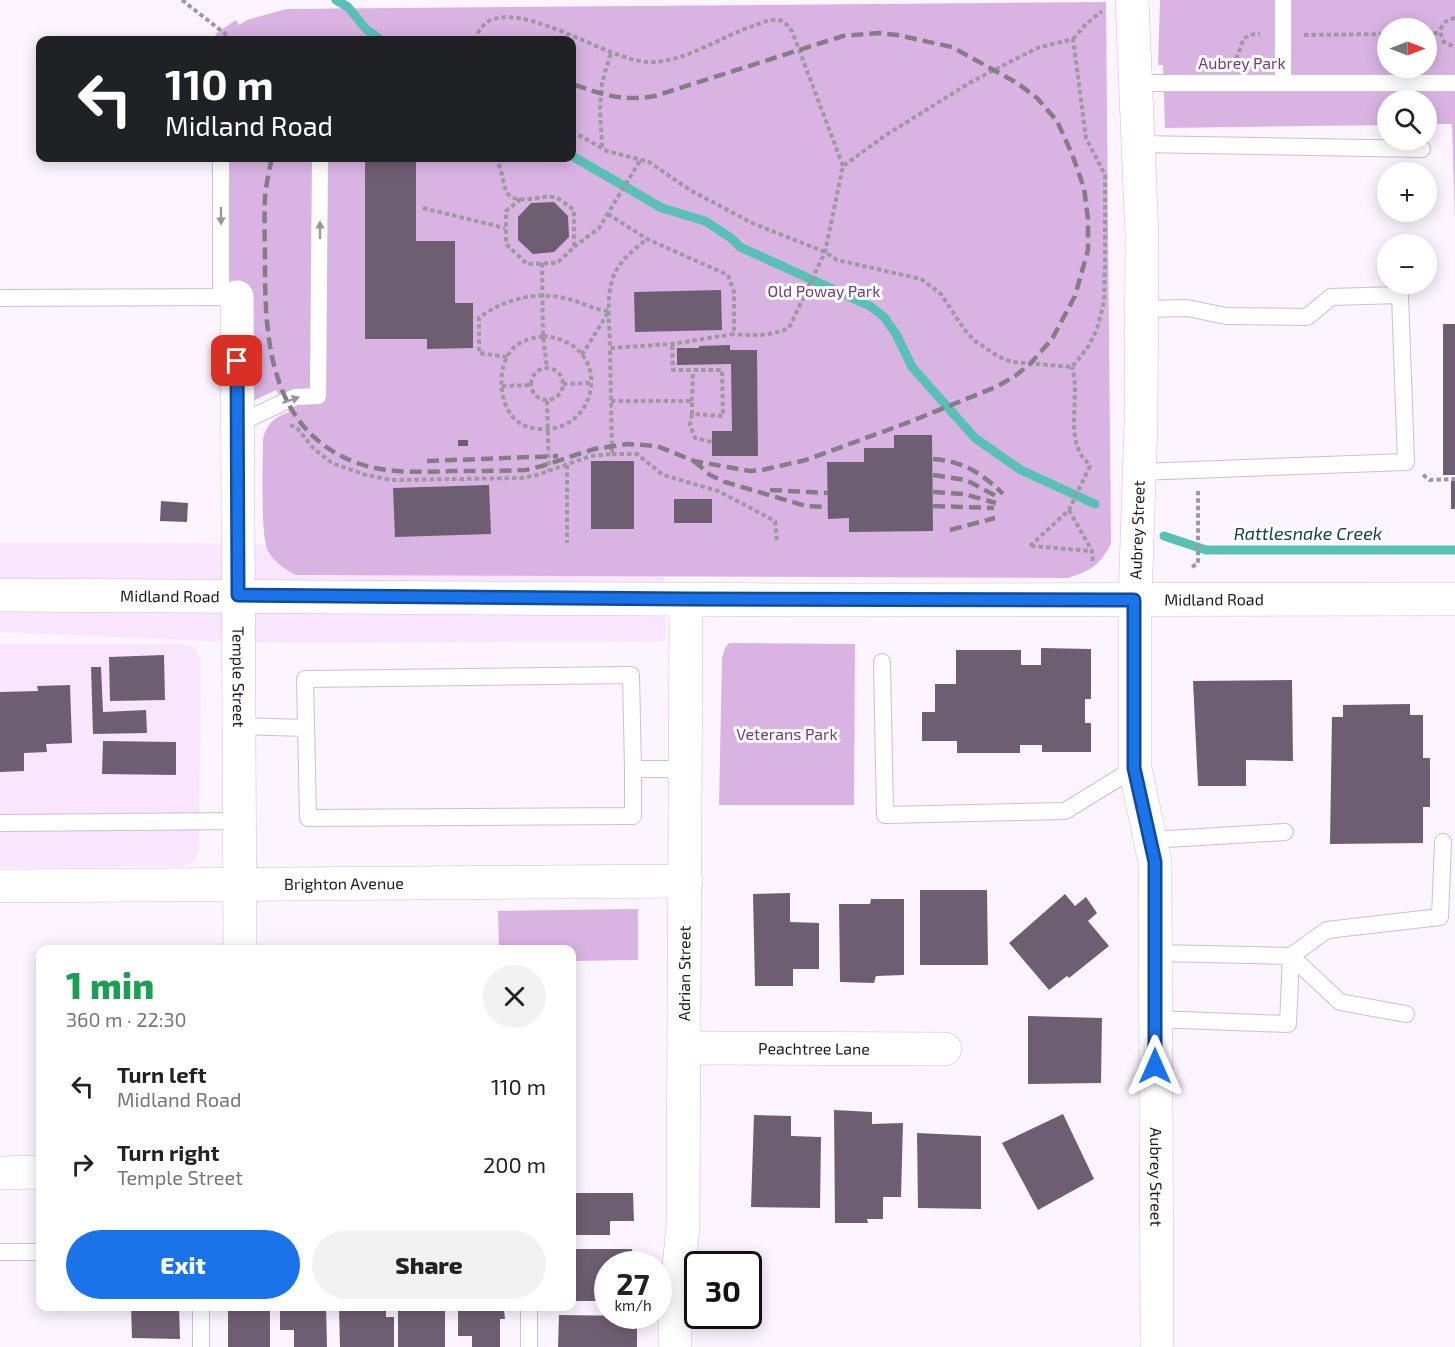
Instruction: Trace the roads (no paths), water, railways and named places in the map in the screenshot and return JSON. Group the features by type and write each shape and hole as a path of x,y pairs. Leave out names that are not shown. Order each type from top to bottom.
{"street":[{"name":"Aubrey Street","path":"1118,5 1135,83 1142,236 1139,472 1134,600 1134,768 1155,862 1157,1347"},
{"name":"Temple Street","path":"229,297 237,424 240,945"},
{"name":"Midland Road","path":"0,595 686,599 1455,599"},
{"name":"Adrian Street","path":"675,1347 675,1305 683,1227 686,599"},
{"name":"Brighton Avenue","path":"0,886 686,881"},
{"name":"Peachtree Lane","path":"684,1048 945,1049"},
{"path":"0,1173 36,1172"}],"lane":[{"path":"1283,0 1283,83"},
{"path":"1135,83 1455,82"},
{"path":"1137,144 1377,148"},
{"path":"0,298 229,297 221,162"},
{"path":"237,424 294,398 318,396 320,162"},
{"path":"1139,472 1406,462 1400,295 1331,297 1307,317 1226,316 1187,308 1141,309"},
{"path":"882,662 885,814 1065,811 1134,768"},
{"path":"631,675 633,769 633,816 308,818 305,679 631,675"},
{"path":"238,726 306,728"},
{"path":"633,769 686,769"},
{"path":"0,823 239,821"},
{"path":"1150,840 1285,832"},
{"path":"1155,953 1291,956 1327,930 1440,917 1443,842"},
{"path":"1291,956 1340,1002 1406,1014"},
{"path":"1155,1019 1288,1024 1291,956"},
{"path":"0,1252 36,1252"},
{"path":"201,1311 201,1347"},
{"path":"529,1311 529,1347"}],"waterway":[{"name":"Rattlesnake Creek","path":"336,0 348,7 366,29 376,36"},
{"name":"Rattlesnake Creek","path":"576,158 662,208 705,221 731,238 740,247 870,306 884,317 896,334 912,367 975,438 1021,470 1095,504"},
{"name":"Rattlesnake Creek","path":"1164,536 1206,550 1455,550"}],"railway":[{"path":"271,162 265,198 265,297 267,326 279,382 291,407 307,430 329,449 369,467 417,472 526,470 594,449 628,444 657,446 694,461 750,471 806,460 912,421 996,387 1015,376 1030,364 1052,339 1075,296 1088,250 1088,219 1084,188 1057,121 1037,98 1017,83 952,47 879,33 843,36 655,96 622,97 576,85"},
{"path":"427,461 558,456"},
{"path":"933,459 954,462 972,470 988,480 1003,494"},
{"path":"694,461 710,475 725,482 806,506 828,507"},
{"path":"933,475 966,480 1000,498"},
{"path":"770,490 828,493"},
{"path":"933,492 964,494 996,503"},
{"path":"933,506 994,508"},
{"path":"950,530 995,518"}],"park label":[{"name":"Aubrey Park","path":"1242,63"},
{"name":"Old Poway Park","path":"824,291"},
{"name":"Veterans Park","path":"787,734"}]}
